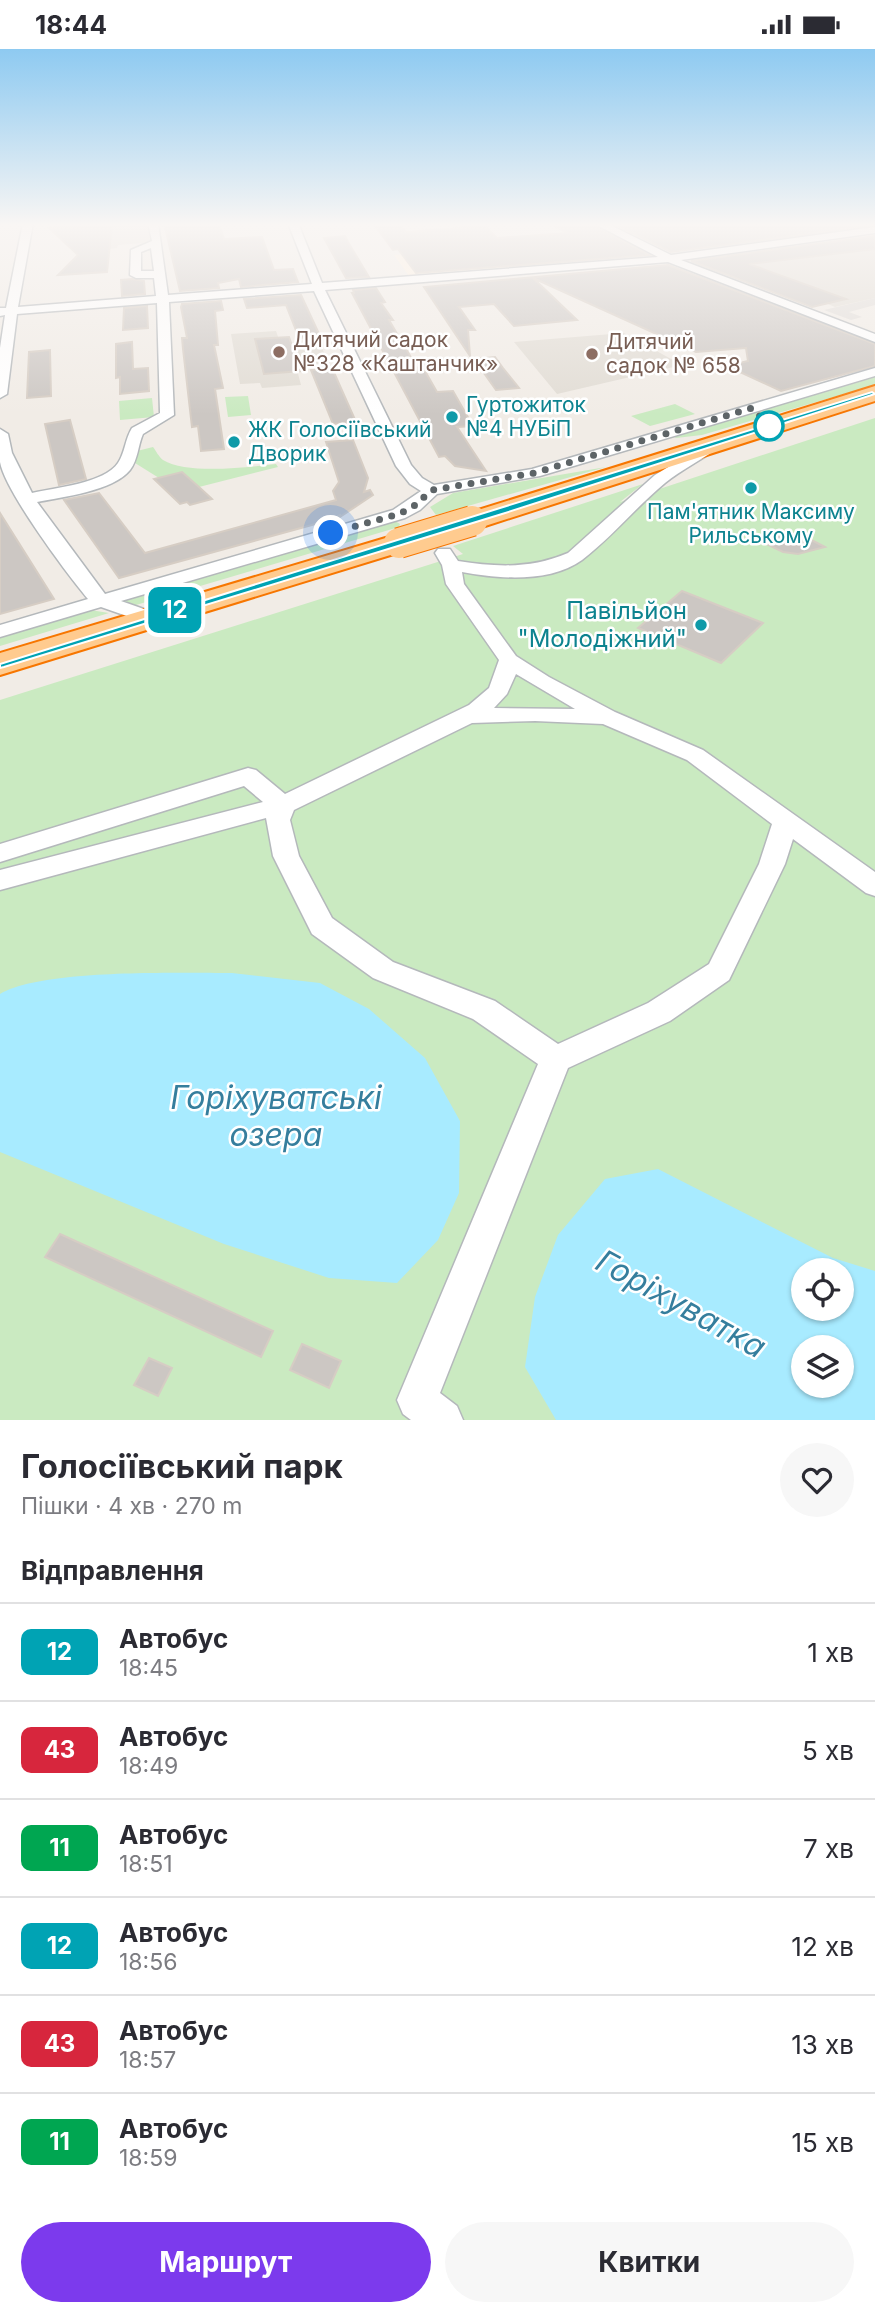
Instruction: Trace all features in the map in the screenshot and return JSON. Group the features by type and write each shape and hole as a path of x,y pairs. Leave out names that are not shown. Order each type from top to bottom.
{"highway":[{"path":"0,664 399,543 875,393"}],"street":[{"path":"0,394 5,312 11,287"},
{"path":"29,499 102,481 120,472 127,461 137,431 167,415 161,287"},
{"path":"5,312 343,287"},
{"path":"742,287 875,338"},
{"path":"320,289 404,466 415,481 432,490 716,443"},
{"path":"534,473 875,372"},
{"path":"0,434 2,451 29,499 101,601 151,618"},
{"path":"716,443 661,478 574,557 558,566 537,571 494,573 447,559 455,584 509,660 541,682 607,717 695,755 875,886"},
{"path":"0,631 399,514 419,513 432,490"},
{"path":"0,880 283,804 468,716 493,701 505,678 509,660"},
{"path":"468,716 535,714 607,717"},
{"path":"0,853 248,776 283,804"},
{"path":"283,804 278,820 286,856 323,926 383,970 484,1010 556,1059"},
{"path":"443,1420 417,1400 556,1059 659,1011 719,972 772,864 786,820"}],"shaded area":[{"path":"787,287 875,287 875,298 835,307"},
{"path":"875,298 875,305 849,312 862,317 851,320 824,310"},
{"name":"Дитячий садок №328 «Каштанчик»","path":"276,331 281,345 320,342 328,364 296,366 301,385 262,388 260,383 240,384 231,334"},
{"name":"Дитячий садок № 658","path":"624,333 682,365 557,394 514,342"}],"green space":[{"path":"875,375 875,385 702,435 676,438 672,435"},
{"path":"248,396 251,415 228,417 225,397"},
{"path":"152,398 154,417 120,420 119,401"},
{"path":"675,404 695,414 650,426 631,416"},
{"path":"875,418 875,1420 0,1420 0,700 463,554 453,546 643,484 620,502"},
{"path":"153,447 163,460 174,465 202,469 276,464 278,467 199,487 182,472 159,478 135,463 137,451"},
{"path":"606,467 436,515 430,507 453,493"},
{"path":"392,519 400,524 399,527 136,605 114,601"},
{"path":"84,609 109,613 0,646 0,635"}],"water":[{"name":"Горіхуватські озера","path":"232,973 320,983 369,1009 425,1058 460,1121 459,1193 438,1240 397,1283 329,1278 224,1244 0,1152 0,994 20,986 77,976"},
{"name":"Горіхуватка","path":"658,1169 833,1258 791,1258 791,1321 854,1321 854,1264 875,1271 875,1420 556,1420 525,1367 535,1297 558,1235 605,1179"}],"building":[{"path":"121,287 144,287 145,294 122,296"},
{"path":"179,287 219,288 180,291"},
{"path":"424,287 542,287 577,320 514,326 494,304 459,307 475,330 468,330 470,356"},
{"path":"553,287 726,287 875,344 875,366 781,391 727,366 748,361 746,348 696,352"},
{"path":"759,287 813,287 846,299 812,307"},
{"path":"376,288 385,302 381,303 393,320 389,320 419,371 425,371 437,392 453,391 473,426 457,427 486,471 455,466 445,456 439,457 352,293 353,290"},
{"path":"301,295 320,336 299,338 286,305 247,308 244,299"},
{"path":"221,301 223,310 215,311 218,345 214,345 223,388 215,389 224,449 201,451 198,426 192,427 182,338 187,338 181,307 182,304"},
{"path":"147,306 148,328 123,330 124,308"},
{"path":"289,337 301,371 264,374 255,339"},
{"path":"132,342 133,369 148,368 149,391 120,394 120,377 116,378 116,344"},
{"path":"50,350 51,396 27,398 29,352"},
{"path":"495,357 519,388 496,390 474,359"},
{"path":"332,368 356,422 333,424 311,370"},
{"path":"70,420 86,479 59,485 45,424"},
{"path":"353,440 368,478 364,492 370,490 373,495 340,517 119,578 64,500 99,493 145,553 336,500 333,491 339,482 326,442"},
{"path":"182,472 212,499 190,505 187,502 180,504 154,479"},
{"path":"0,513 54,599 0,614"},
{"path":"778,534 804,536 825,547 798,554 783,552 762,542"},
{"name":"Павільйон \"Молодіжний\"","path":"682,591 763,623 721,663 638,628"},
{"path":"60,1234 273,1331 261,1357 45,1257"},
{"path":"302,1344 341,1361 329,1388 290,1370"},
{"path":"149,1358 172,1368 158,1396 134,1385"}],"bus line":[{"name":"12","path":"0,664 875,394"}],"place":[{"name":"Дитячий садок №328 «Каштанчик»","path":"279,352"},
{"name":"Дитячий садок № 658","path":"592,354"},
{"name":"Гуртожиток №4 НУБіП","path":"452,417"},
{"name":"ЖК Голосіївський Дворик","path":"234,442"},
{"name":"Пам'ятник Максиму Рильському","path":"751,488"},
{"name":"Павільйон \"Молодіжний\"","path":"701,625"}],"route":[{"path":"331,533 399,514 414,506 432,490 534,473 752,408 769,426"}]}
